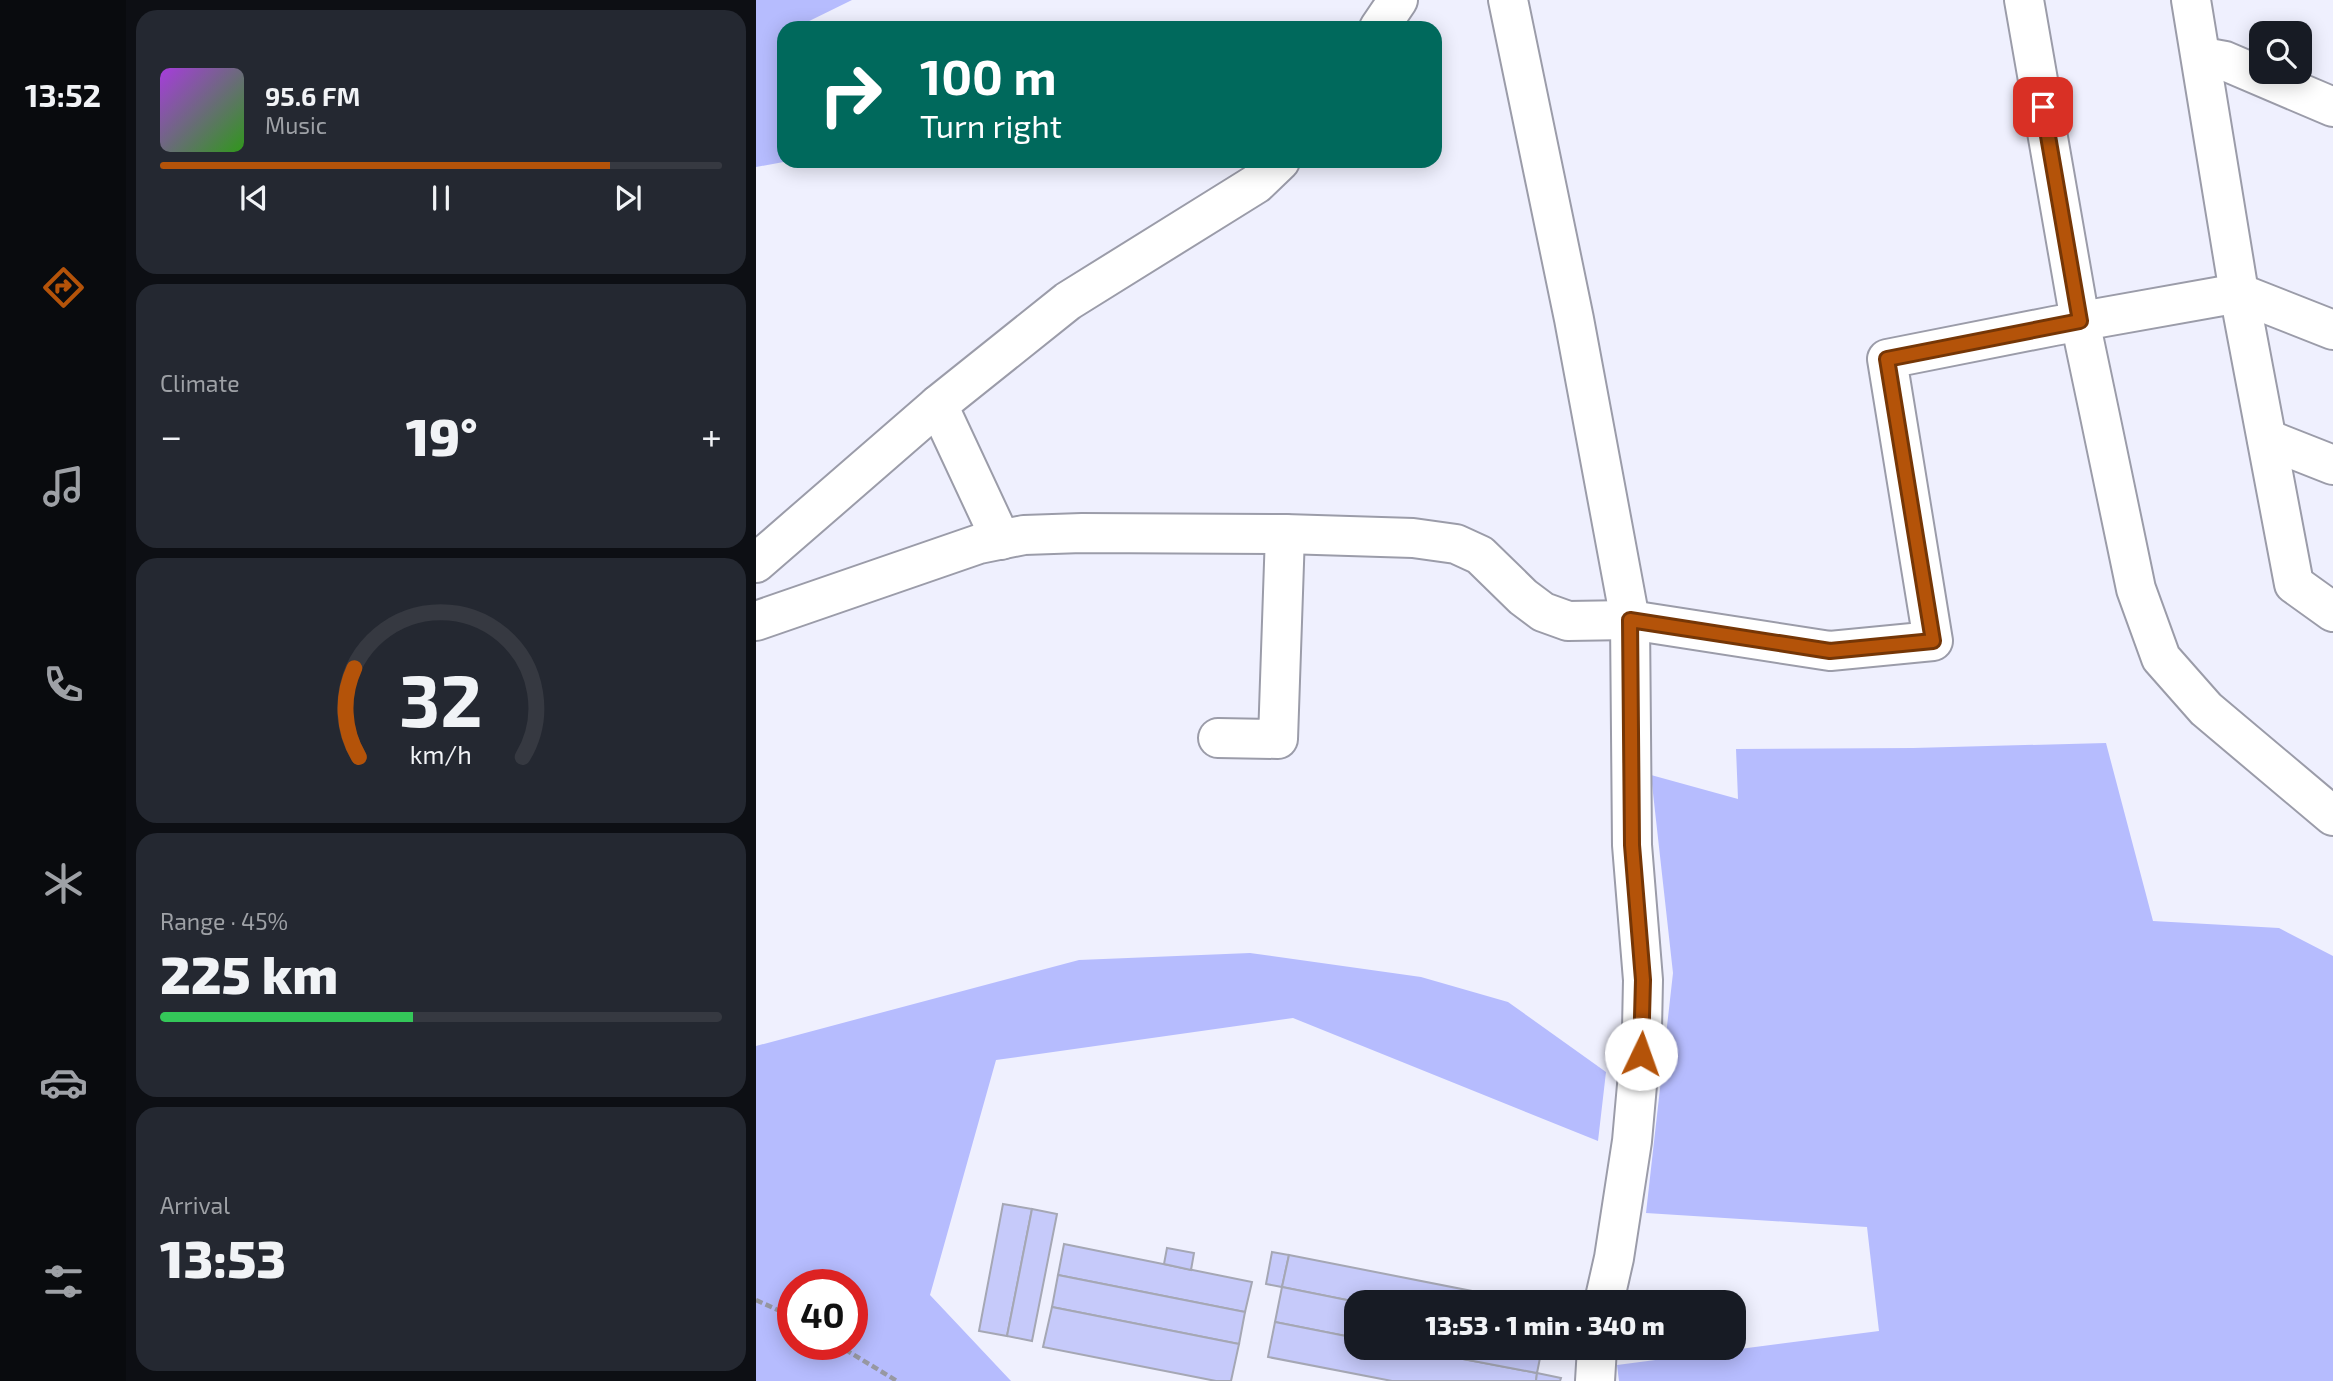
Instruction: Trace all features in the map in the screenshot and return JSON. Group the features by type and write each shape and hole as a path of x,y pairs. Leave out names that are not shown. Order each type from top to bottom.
{"street":[{"path":"1384,21 1398,0"},
{"path":"1508,0 1574,319 1630,620 1632,845 1643,980 1642,1029 1632,1141 1607,1290"},
{"path":"2024,0 2080,321 2136,589 2161,658 2206,709 2333,816"},
{"path":"2191,0 2239,293 2294,584 2333,612"},
{"path":"2202,60 2225,61 2333,107"},
{"path":"756,563 938,405 1068,301 1256,184 1273,168"},
{"path":"756,621 979,544 1024,535 1285,534 1413,538 1457,544 1480,555 1543,612 1568,621 1630,620 1830,651 1933,641 1887,359 2239,293 2333,330"},
{"path":"938,405 1001,540"},
{"path":"2267,439 2333,465"},
{"path":"1218,737 1278,739 1285,534"},
{"path":"1595,1381 1596,1360"}],"path":[{"path":"756,1300 777,1310"},
{"path":"862,1360 897,1381"}],"shaded area":[{"path":"756,0 852,0 809,21 777,21 777,163 756,167"},
{"path":"2106,743 2153,921 2279,928 2333,956 2333,1381 1619,1381 1617,1365 1656,1360 1746,1360 1746,1348 1879,1331 1867,1227 1646,1213 1673,973 1651,775 1738,799 1736,749"},
{"path":"1250,953 1421,977 1508,1002 1606,1072 1598,1141 1293,1018 996,1060 930,1295 1011,1381 756,1381 756,1046 1079,960"}],"building":[{"path":"1003,1204 1032,1209 1007,1336 979,1331"},
{"path":"1032,1209 1057,1214 1032,1341 1007,1336"},
{"path":"1064,1244 1252,1282 1245,1312 1058,1275"},
{"path":"1167,1248 1194,1253 1191,1270 1164,1264"},
{"path":"1272,1252 1289,1255 1282,1287 1266,1284"},
{"path":"1289,1255 1467,1290 1344,1290 1344,1299 1282,1287"},
{"path":"1058,1275 1245,1312 1239,1344 1052,1307"},
{"path":"1282,1287 1344,1299 1344,1336 1275,1322"},
{"path":"1052,1307 1239,1344 1231,1381 1216,1381 1043,1347"},
{"path":"1275,1322 1344,1336 1344,1360 1468,1360 1537,1373 1536,1381 1392,1381 1268,1357"},
{"path":"1468,1360 1540,1360 1537,1373"},
{"path":"1537,1373 1561,1378 1560,1381 1536,1381"}],"route":[{"path":"1641,1054 1643,980 1632,845 1630,620 1830,651 1933,641 1887,359 2080,321 2043,107"}]}
